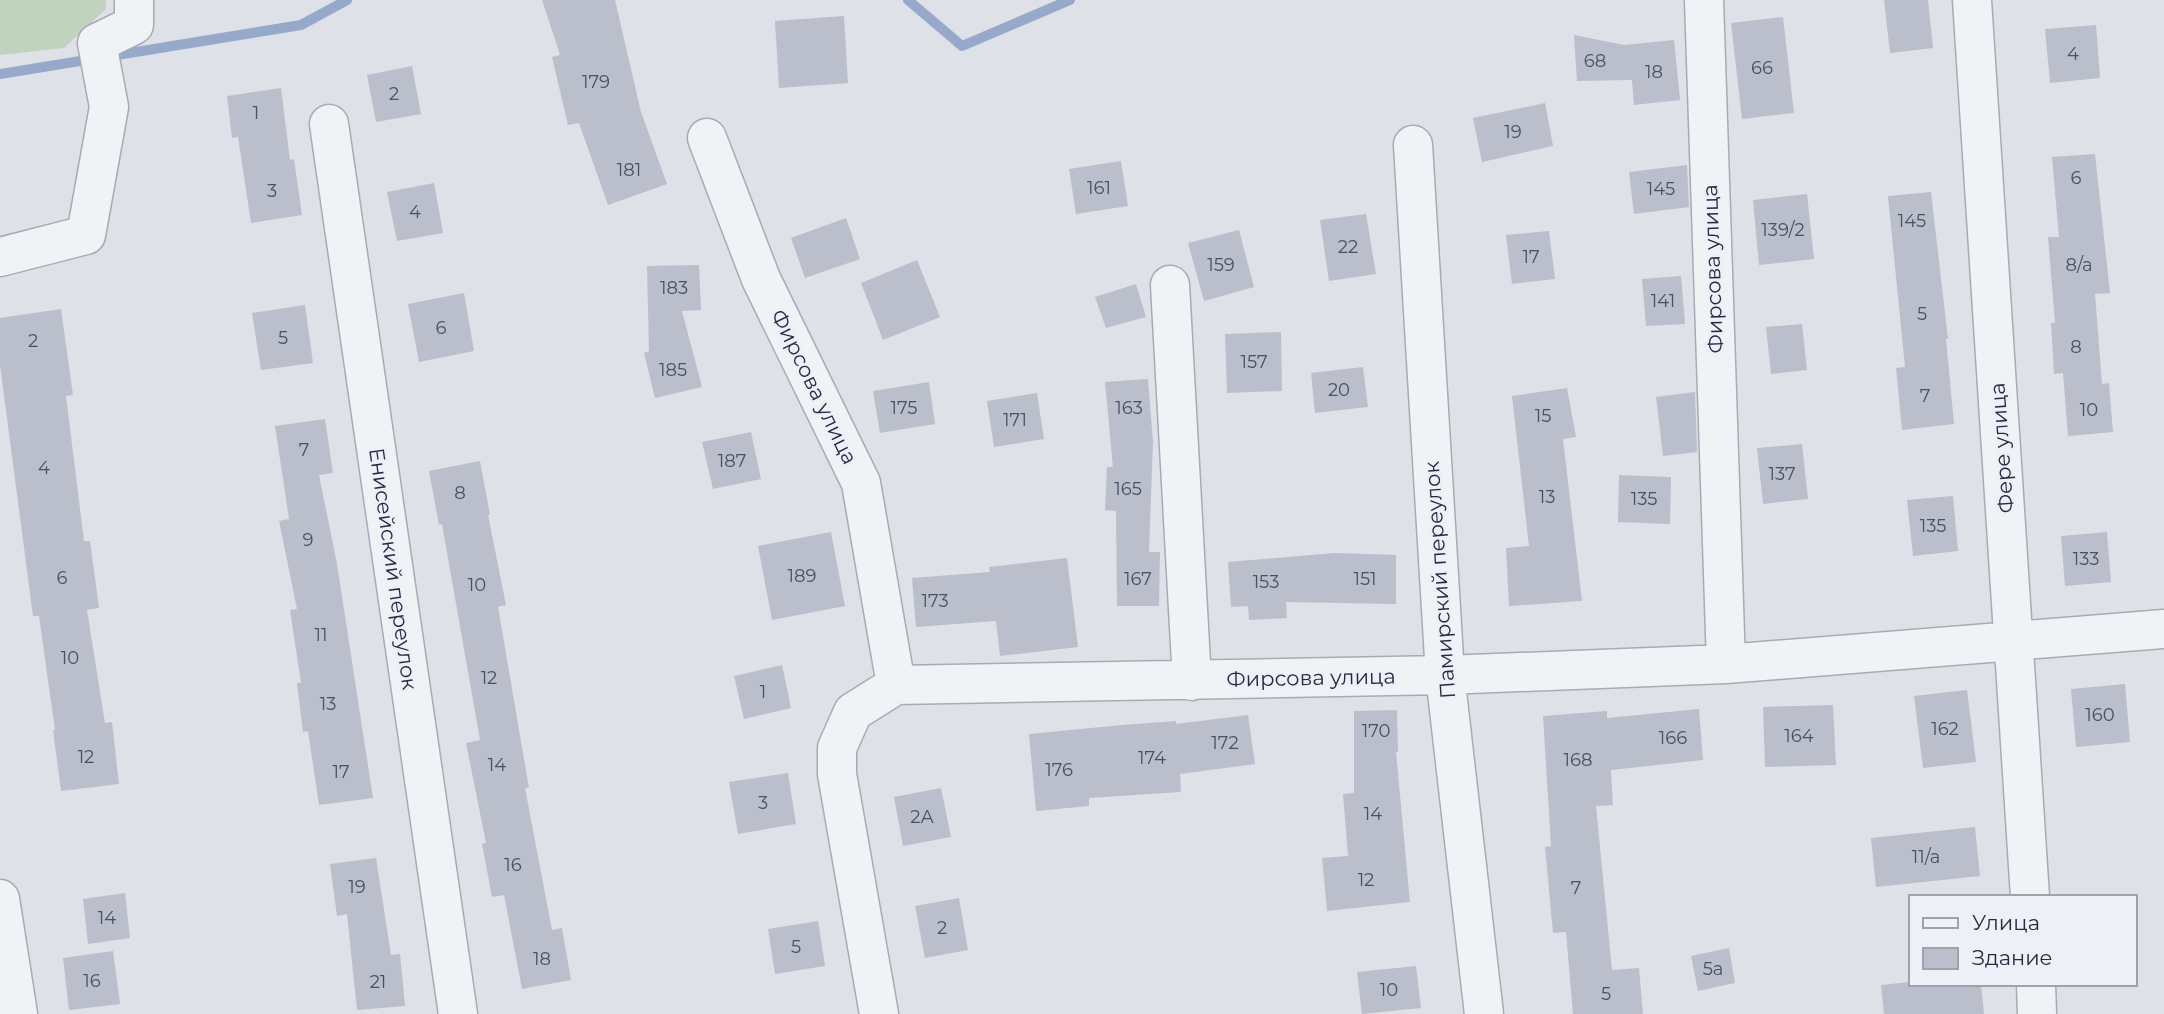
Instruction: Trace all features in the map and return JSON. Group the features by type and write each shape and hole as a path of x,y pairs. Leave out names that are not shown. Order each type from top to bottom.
{"street":[{"path":"0,257 86,235 109,107 97,43 134,25 134,0"},
{"name":"Фирсова улица","path":"1704,0 1726,664"},
{"name":"Фере улица","path":"1972,0 2030,895"},
{"name":"Енисейский переулок","path":"328,124 457,1014"},
{"name":"Фирсова улица","path":"706,138 761,279 861,483 897,685 1445,676 1726,664 2164,629"},
{"name":"Памирский переулок","path":"1413,145 1445,676 1484,1014"},
{"path":"1170,285 1192,681"},
{"path":"880,1014 837,774 837,748 853,712 897,685"},
{"path":"0,899 18,1014"},
{"path":"2035,986 2037,1014"}],"green space":[{"path":"0,0 106,0 106,9 64,48 0,55"}],"building":[{"path":"542,0 615,0 641,112 667,184 608,205 579,123 568,125 552,57 560,55"},
{"path":"1884,0 1928,0 1933,48 1890,53"},
{"path":"844,16 848,83 779,88 775,21"},
{"path":"1783,17 1794,113 1742,119 1731,23"},
{"path":"2096,25 2100,78 2050,83 2045,29"},
{"path":"1574,35 1624,45 1674,40 1680,100 1634,105 1632,80 1577,81"},
{"path":"412,66 421,114 376,122 367,75"},
{"path":"281,88 290,160 294,159 302,215 251,223 238,137 232,138 227,96"},
{"path":"1545,103 1553,146 1482,162 1473,118"},
{"path":"2095,154 2110,293 2095,294 2102,384 2109,383 2113,432 2068,436 2063,373 2054,374 2051,323 2055,323 2048,237 2059,237 2052,157"},
{"path":"1121,161 1128,206 1076,214 1069,169"},
{"path":"1687,165 1689,207 1634,214 1629,172"},
{"path":"434,183 443,233 397,241 387,192"},
{"path":"1931,192 1948,339 1954,424 1902,430 1896,368 1905,367 1888,196"},
{"path":"1807,194 1814,259 1759,265 1753,200"},
{"path":"1366,214 1376,274 1329,281 1320,220"},
{"path":"846,218 860,259 805,278 791,238"},
{"path":"1239,230 1254,287 1204,301 1188,243"},
{"path":"1549,231 1555,279 1512,284 1506,235"},
{"path":"917,260 940,317 883,340 861,283"},
{"path":"699,265 701,310 682,311 702,387 655,398 644,353 649,351 647,266"},
{"path":"1681,276 1685,324 1646,326 1642,279"},
{"path":"1136,284 1146,317 1106,328 1095,297"},
{"path":"464,293 474,351 419,362 408,304"},
{"path":"305,305 313,363 261,370 252,313"},
{"path":"61,309 73,395 66,396 84,541 90,541 99,608 87,610 105,723 112,722 119,784 61,791 39,616 33,616 0,365 0,318"},
{"path":"1802,324 1807,370 1771,374 1766,327"},
{"path":"1281,332 1282,391 1227,393 1225,334"},
{"path":"1363,367 1368,407 1315,413 1311,373"},
{"path":"1148,379 1153,442 1149,552 1160,552 1159,606 1117,606 1116,511 1105,510 1107,467 1113,467 1105,382"},
{"path":"929,382 935,424 880,433 873,391"},
{"path":"1567,388 1576,437 1563,439 1582,601 1509,606 1506,548 1529,546 1512,396"},
{"path":"1695,392 1697,452 1663,456 1656,397"},
{"path":"1037,393 1044,439 994,447 987,401"},
{"path":"325,419 333,473 319,475 337,564 373,798 319,805 308,731 303,732 297,683 301,683 290,610 297,609 279,521 289,519 275,426"},
{"path":"751,432 761,479 713,489 702,442"},
{"path":"1802,444 1808,499 1763,504 1757,448"},
{"path":"480,461 506,605 498,607 529,788 525,788 552,930 562,928 571,980 522,989 504,895 492,897 482,844 486,843 466,743 480,740 442,524 439,525 429,471"},
{"path":"1619,475 1671,477 1670,524 1618,522"},
{"path":"1953,496 1958,551 1913,556 1907,500"},
{"path":"831,532 845,606 772,620 758,546"},
{"path":"2107,532 2111,582 2065,586 2061,536"},
{"path":"1334,553 1396,555 1396,604 1286,602 1287,618 1249,620 1248,606 1231,607 1228,562"},
{"path":"1067,558 1078,647 1000,656 996,621 916,627 912,578 990,572 989,567"},
{"path":"782,665 791,708 744,719 734,676"},
{"path":"2125,684 2130,742 2076,747 2071,689"},
{"path":"1967,690 1976,762 1923,768 1914,696"},
{"path":"1833,705 1836,765 1765,767 1763,707"},
{"path":"1699,709 1703,760 1611,770 1613,805 1596,806 1612,970 1639,968 1643,1014 1573,1014 1566,932 1553,933 1545,847 1551,846 1543,716 1607,711 1607,718"},
{"path":"1397,710 1396,752 1410,902 1327,911 1322,858 1348,856 1343,794 1354,793 1354,711"},
{"path":"1248,715 1255,764 1180,774 1181,792 1089,798 1089,806 1036,811 1029,734 1176,721 1176,724"},
{"path":"788,773 796,824 738,834 729,782"},
{"path":"941,788 951,837 903,846 894,797"},
{"path":"1975,827 1980,876 1876,887 1871,838"},
{"path":"376,858 391,955 400,954 405,1006 357,1010 347,914 337,916 330,864"},
{"path":"125,893 130,938 88,944 83,899"},
{"path":"959,898 968,950 925,958 915,906"},
{"path":"818,921 825,966 775,974 768,929"},
{"path":"1729,948 1735,983 1698,991 1691,956"},
{"path":"113,951 120,1004 69,1010 63,958"},
{"path":"1416,966 1421,1008 1362,1014 1357,972"},
{"path":"1909,982 1909,986 1981,986 1984,1014 1884,1014 1881,985"}],"waterway":[{"path":"0,74 301,25 347,0"},
{"path":"908,0 962,46 1070,0"}]}
